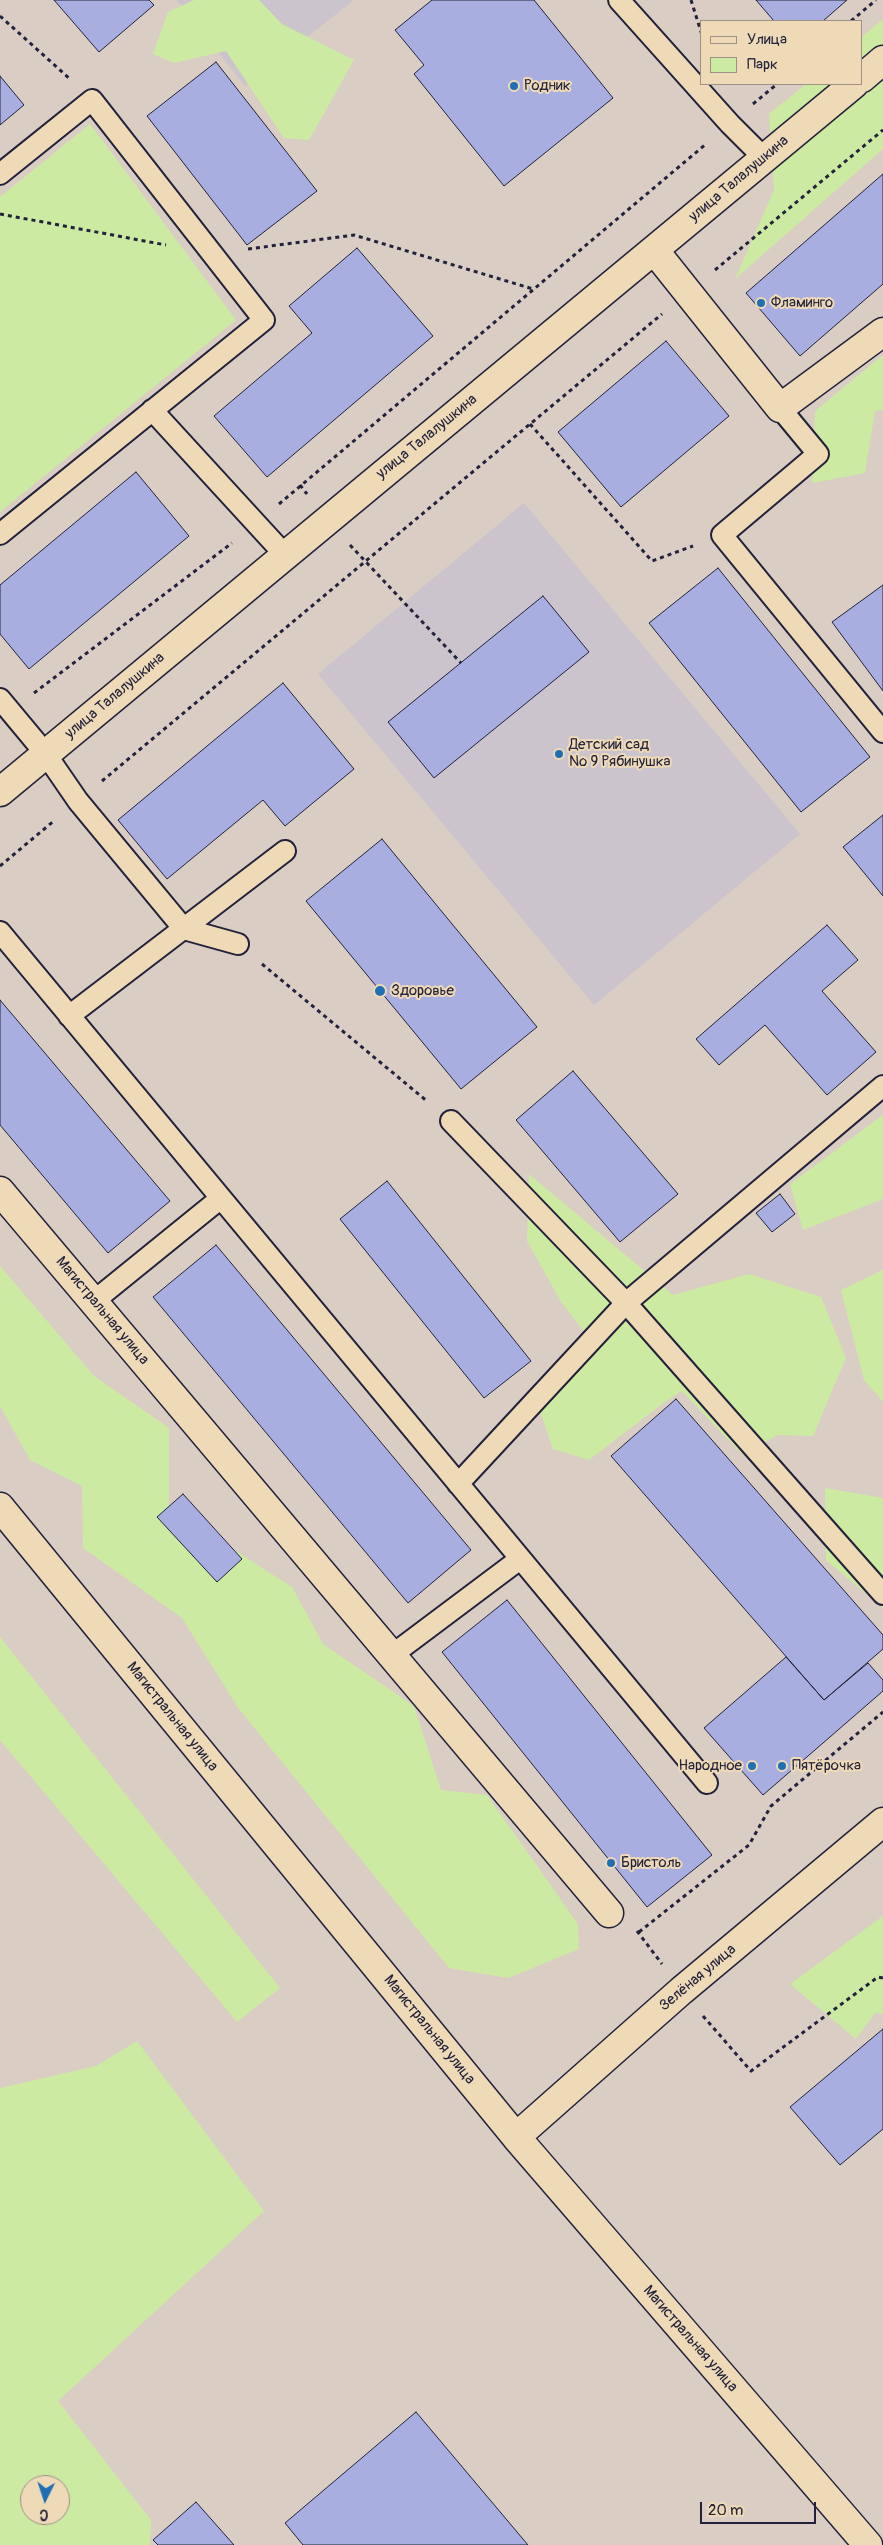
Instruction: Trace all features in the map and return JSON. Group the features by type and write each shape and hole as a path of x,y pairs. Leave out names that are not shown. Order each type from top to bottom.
{"street":[{"path":"863,77 883,60"},
{"name":"улица Талалушкина","path":"0,792 853,85"},
{"path":"654,250 780,408 883,332"},
{"name":"Магистральная улица","path":"0,1191 609,1913"},
{"name":"Магистральная улица","path":"0,1507 516,2137 868,2545"},
{"name":"Зелёная улица","path":"516,2137 681,1991 883,1822"}],"lane":[{"path":"619,0 730,124 764,158"},
{"path":"0,174 92,100 264,320 0,534"},
{"path":"780,408 818,454 722,535 883,732"},
{"path":"152,410 284,555"},
{"path":"5,705 45,754 78,801 184,929 238,944"},
{"path":"70,1016 285,851"},
{"path":"0,932 707,1783"},
{"path":"458,1484 626,1303 883,1086"},
{"path":"451,1120 626,1303 883,1594"},
{"path":"94,1301 221,1198"},
{"path":"392,1655 520,1558"}],"path":[{"path":"691,0 700,29"},
{"path":"852,20 876,0"},
{"path":"0,16 92,100"},
{"path":"5,705 256,525 300,485 776,85"},
{"path":"0,866 883,130"},
{"path":"0,214 212,254 354,235 534,289"},
{"path":"530,424 652,561 722,535"},
{"path":"404,603 461,663"},
{"path":"238,944 451,1120"},
{"path":"638,1932 749,1845 771,1806 883,1712"},
{"path":"681,1991 751,2071 878,1977 883,1978"}],"shaded area":[{"path":"177,0 354,0 245,86"},
{"name":"Детский сад № 9 Рябинушка","path":"524,503 800,834 594,1005 318,674"}],"green space":[{"path":"194,0 259,0 282,24 354,60 309,140 284,138 226,51 174,63 153,54 168,12"},
{"path":"883,19 883,149 735,279 774,190 769,114 805,85 863,85 863,36"},
{"path":"90,124 236,320 0,512 0,197"},
{"path":"883,355 883,410 875,411 865,473 812,483 815,411"},
{"path":"883,1115 883,1199 803,1230 790,1184"},
{"path":"529,1174 673,1295 749,1274 821,1297 846,1358 813,1436 778,1435 742,1454 682,1391 666,1401 589,1460 553,1449 532,1388 593,1343 561,1302 527,1241"},
{"path":"0,1266 94,1376 169,1428 169,1508 292,1587 323,1644 414,1706 441,1790 487,1795 578,1924 579,1949 508,1978 449,1968 239,1709 182,1618 83,1548 82,1486 30,1460 0,1406"},
{"path":"883,1270 883,1402 864,1380 841,1290"},
{"path":"825,1488 883,1498 883,1608 826,1560"},
{"path":"0,1637 280,1988 237,2022 0,1740"},
{"path":"883,1916 883,2014 875,2013 856,2039 790,1984"},
{"path":"137,2041 264,2211 58,2401 151,2520 150,2545 0,2545 0,2088 96,2066"}],"building":[{"path":"54,0 149,0 154,5 99,52"},
{"name":"Родник","path":"432,0 534,0 613,98 504,186 414,74 424,65 395,30"},
{"path":"756,0 847,0 824,20 773,20"},
{"path":"216,62 317,191 247,245 147,116"},
{"path":"0,76 24,105 0,125"},
{"path":"883,174 883,284 800,356 746,293"},
{"path":"357,248 433,336 267,477 214,416 312,333 289,306"},
{"path":"666,341 729,416 621,507 558,432"},
{"path":"136,472 189,536 29,669 0,634 0,585"},
{"path":"718,568 870,757 801,812 649,623"},
{"path":"883,585 883,691 832,622"},
{"path":"543,596 589,652 434,778 388,722"},
{"path":"283,683 354,769 285,826 263,800 167,879 118,820"},
{"path":"883,815 883,896 843,847"},
{"path":"382,839 537,1027 461,1089 306,901"},
{"path":"827,925 858,960 822,991 876,1052 827,1095 765,1025 719,1065 696,1039"},
{"path":"0,1000 170,1201 108,1253 0,1125"},
{"path":"573,1071 678,1194 620,1242 516,1120"},
{"path":"387,1181 531,1361 484,1398 340,1219"},
{"path":"780,1194 795,1214 772,1232 756,1213"},
{"path":"216,1245 471,1550 408,1603 153,1297"},
{"path":"676,1399 883,1635 883,1649 824,1700 611,1456"},
{"path":"183,1494 242,1559 217,1582 157,1517"},
{"path":"507,1600 712,1855 647,1907 442,1652"},
{"path":"786,1657 824,1700 868,1663 883,1680 883,1691 763,1795 704,1728"},
{"path":"883,2029 883,2129 840,2165 790,2107"},
{"path":"416,2412 528,2545 303,2545 285,2523"},
{"path":"196,2502 234,2545 158,2545 153,2540"}],"place":[{"name":"Родник","path":"514,86"},
{"name":"Фламинго","path":"761,303"},
{"name":"Детский сад № 9 Рябинушка","path":"559,754"},
{"name":"Здоровье","path":"380,991"},
{"name":"Народное","path":"752,1766"},
{"name":"Пятёрочка","path":"782,1766"},
{"name":"Бристоль","path":"611,1863"}]}
